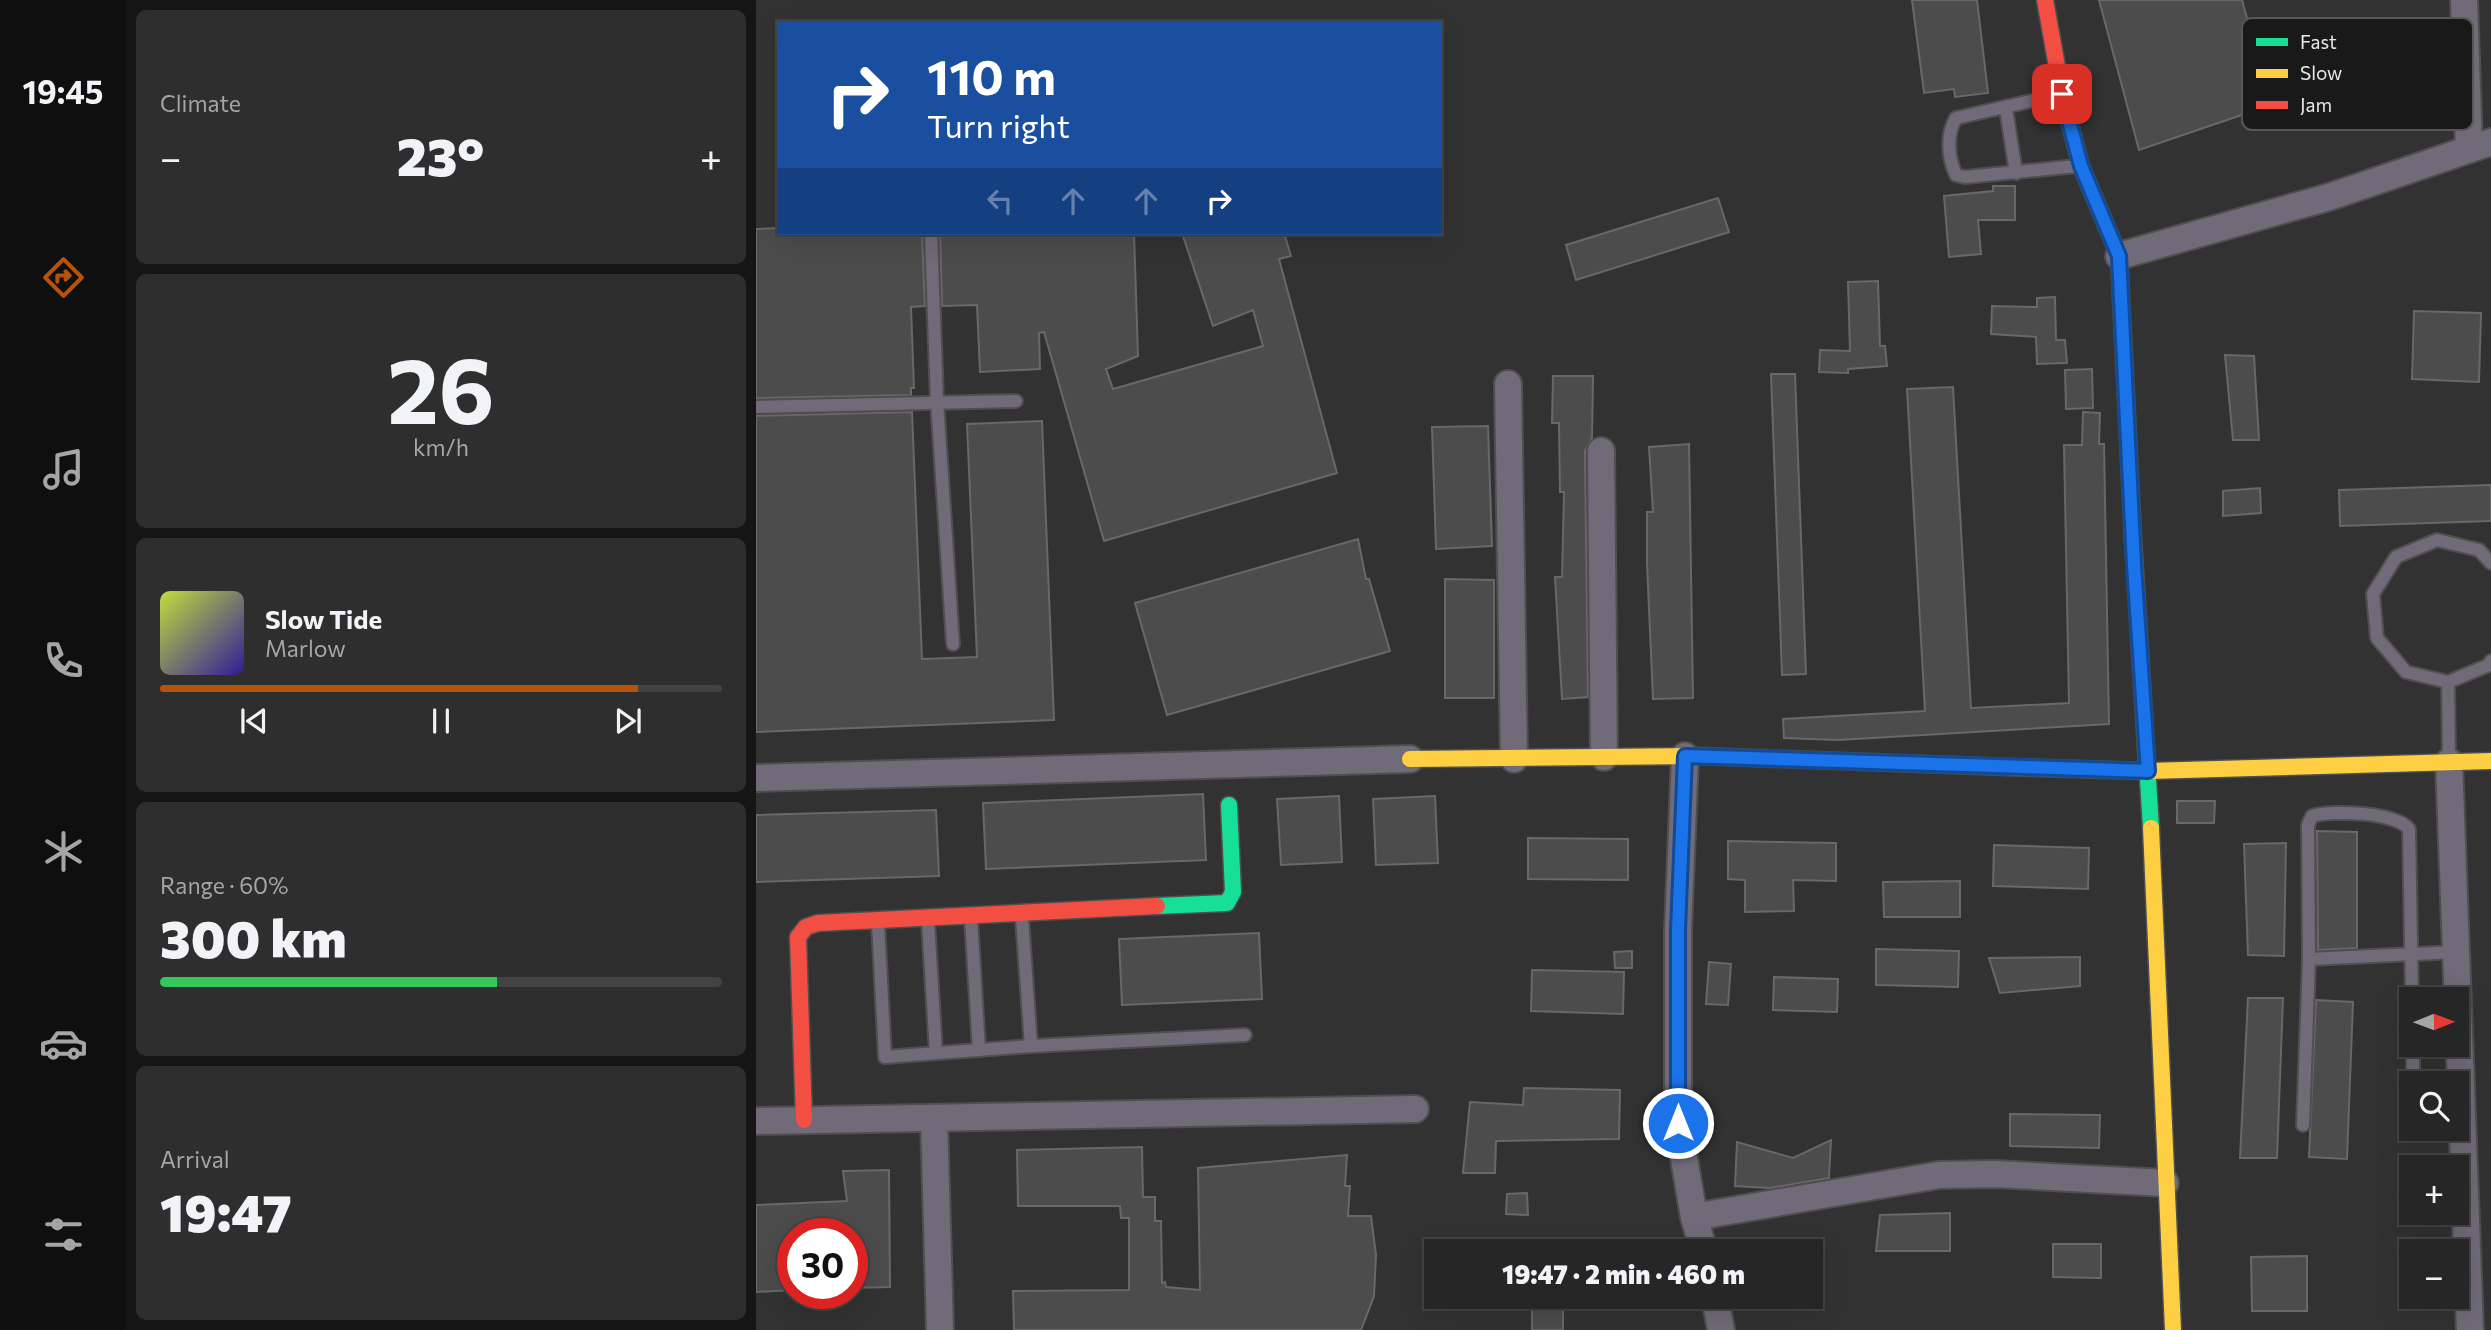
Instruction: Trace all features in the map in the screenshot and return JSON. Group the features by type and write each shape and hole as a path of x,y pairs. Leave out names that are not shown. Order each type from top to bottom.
{"street":[{"path":"2045,0 2062,94 2081,166 2119,256 2134,565 2148,771 2173,1330"},
{"path":"2464,0 2466,18"},
{"path":"2119,256 2329,197 2480,146 2473,82"},
{"path":"1508,384 1514,759"},
{"path":"1601,451 1604,757"},
{"path":"1685,756 1678,930 1678,1123 1694,1217 1700,1239"},
{"path":"756,778 1410,759 1685,756 2148,771 2491,761"},
{"path":"2449,762 2470,1330"},
{"path":"804,1120 798,937 806,927 818,923 1227,903 1233,892 1229,805"},
{"path":"756,1121 1415,1109"},
{"path":"934,1118 940,1330"},
{"path":"1694,1217 1939,1175 1995,1174 2165,1183"},
{"path":"1717,1309 1721,1330"}],"lane":[{"path":"2062,94 2006,109 1956,118 1949,138 1951,165 1956,175 1965,177 2081,166"},
{"path":"2006,109 2016,173"},
{"path":"931,235 937,401 953,644"},
{"path":"756,407 1016,401"},
{"path":"2491,564 2479,550 2437,540 2396,556 2373,594 2377,638 2406,671 2448,682 2489,665 2491,661"},
{"path":"2448,682 2449,762"},
{"path":"2303,1125 2309,959 2308,825 2316,814 2382,816 2404,822 2409,829 2412,987"},
{"path":"1022,914 1031,1046"},
{"path":"971,916 979,1050"},
{"path":"928,918 936,1053"},
{"path":"878,920 885,1057 1245,1035"},
{"path":"2309,959 2456,952"}],"building":[{"path":"1912,0 1977,0 1988,93 1955,97 1954,89 1924,93"},
{"path":"2099,0 2242,0 2247,18 2242,18 2242,115 2139,150"},
{"path":"1993,186 2015,186 2015,220 1978,220 1981,254 1949,257 1944,196 1993,191"},
{"path":"1718,198 1729,232 1576,280 1566,245"},
{"path":"777,228 777,235 922,235 925,306 911,307 914,388 911,388 911,395 756,398 756,229"},
{"path":"940,235 1134,235 1138,356 1106,369 1113,389 1263,346 1253,310 1213,326 1183,235 1285,235 1291,256 1279,259 1337,473 1104,541 1044,332 1039,333 1040,369 980,372 977,305 942,306"},
{"path":"1878,281 1880,346 1885,346 1887,366 1848,369 1848,373 1819,372 1820,350 1850,351 1848,282"},
{"path":"2055,297 2056,340 2065,340 2067,363 2037,364 2036,337 1991,334 1992,306 2037,307 2037,298"},
{"path":"2414,311 2481,313 2479,382 2412,379"},
{"path":"2225,355 2254,356 2259,440 2233,440"},
{"path":"2092,369 2093,408 2066,409 2065,370"},
{"path":"1771,374 1795,374 1806,674 1782,675"},
{"path":"1553,376 1593,376 1592,438 1585,451 1588,697 1562,699 1555,577 1562,577 1564,492 1560,492 1559,423 1552,423"},
{"path":"1953,387 1971,708 2069,703 2064,445 2082,445 2083,412 2100,413 2099,444 2104,444 2109,724 1838,740 1784,738 1783,719 1925,711 1907,389"},
{"path":"912,412 922,659 977,657 967,424 1042,421 1054,720 756,732 756,416"},
{"path":"1488,426 1492,546 1436,549 1432,427"},
{"path":"1689,444 1693,698 1653,699 1647,563 1647,512 1653,512 1649,447"},
{"path":"2491,485 2491,521 2340,526 2339,490"},
{"path":"2260,488 2261,513 2223,516 2223,491"},
{"path":"1358,539 1366,579 1369,579 1390,651 1167,715 1135,603"},
{"path":"1445,579 1494,580 1494,698 1445,698"},
{"path":"1203,794 1206,860 986,869 983,803"},
{"path":"1339,796 1342,862 1281,865 1277,799"},
{"path":"1435,796 1438,863 1376,865 1373,799"},
{"path":"2177,801 2215,801 2214,823 2177,823"},
{"path":"936,810 939,876 756,882 756,815"},
{"path":"2317,831 2357,832 2357,948 2318,950"},
{"path":"1528,838 1628,839 1628,880 1528,879"},
{"path":"1728,841 1836,843 1836,881 1793,880 1794,911 1745,912 1745,880 1728,879"},
{"path":"2286,843 2284,956 2248,955 2244,844"},
{"path":"1994,845 2089,848 2088,889 1993,886"},
{"path":"1960,881 1960,917 1884,917 1883,882"},
{"path":"1259,933 1262,999 1122,1005 1119,939"},
{"path":"1876,949 1959,951 1958,987 1876,985"},
{"path":"1632,951 1632,968 1615,968 1614,952"},
{"path":"2080,957 2080,986 2000,993 1989,958"},
{"path":"1709,962 1731,964 1728,1005 1706,1004"},
{"path":"1532,970 1624,972 1623,1014 1531,1011"},
{"path":"1774,977 1838,979 1837,1012 1773,1010"},
{"path":"2248,998 2283,998 2277,1158 2240,1158"},
{"path":"2316,1000 2353,1002 2347,1159 2309,1157"},
{"path":"1524,1088 1620,1090 1619,1139 1496,1141 1495,1173 1463,1173 1470,1102 1523,1105"},
{"path":"2010,1114 2100,1115 2099,1148 2010,1146"},
{"path":"1831,1140 1829,1178 1770,1188 1735,1186 1737,1142 1793,1158"},
{"path":"1142,1147 1143,1197 1155,1197 1155,1221 1161,1221 1162,1283 1165,1282 1166,1287 1200,1290 1198,1168 1347,1155 1345,1186 1350,1186 1348,1216 1371,1216 1376,1255 1374,1296 1361,1330 1014,1330 1013,1291 1129,1290 1129,1218 1121,1218 1120,1206 1018,1206 1017,1150"},
{"path":"889,1170 890,1287 868,1288 868,1218 777,1218 777,1291 756,1292 756,1205 847,1201 843,1171"},
{"path":"1527,1193 1528,1215 1506,1214 1507,1194"},
{"path":"1950,1213 1950,1251 1876,1251 1880,1215"},
{"path":"2053,1244 2101,1244 2101,1278 2053,1277"},
{"path":"2307,1256 2307,1311 2252,1311 2251,1257"},
{"path":"1532,1309 1563,1309 1563,1330 1532,1330"}],"traffic: fast":[{"path":"2133,539 2151,828"},
{"path":"1157,906 1227,903 1233,892 1229,805"}],"traffic: slow":[{"path":"1410,759 1698,756"},
{"path":"2009,767 2148,771 2491,761"},
{"path":"2151,828 2173,1330"}],"traffic: jam":[{"path":"2045,0 2062,94 2081,166 2119,256 2133,539"},
{"path":"1698,756 2009,767"},
{"path":"804,1120 798,937 806,927 818,923 1157,906"}],"route":[{"path":"1678,1123 1678,930 1685,756 2148,771 2134,565 2119,256 2081,166 2062,94"}]}
